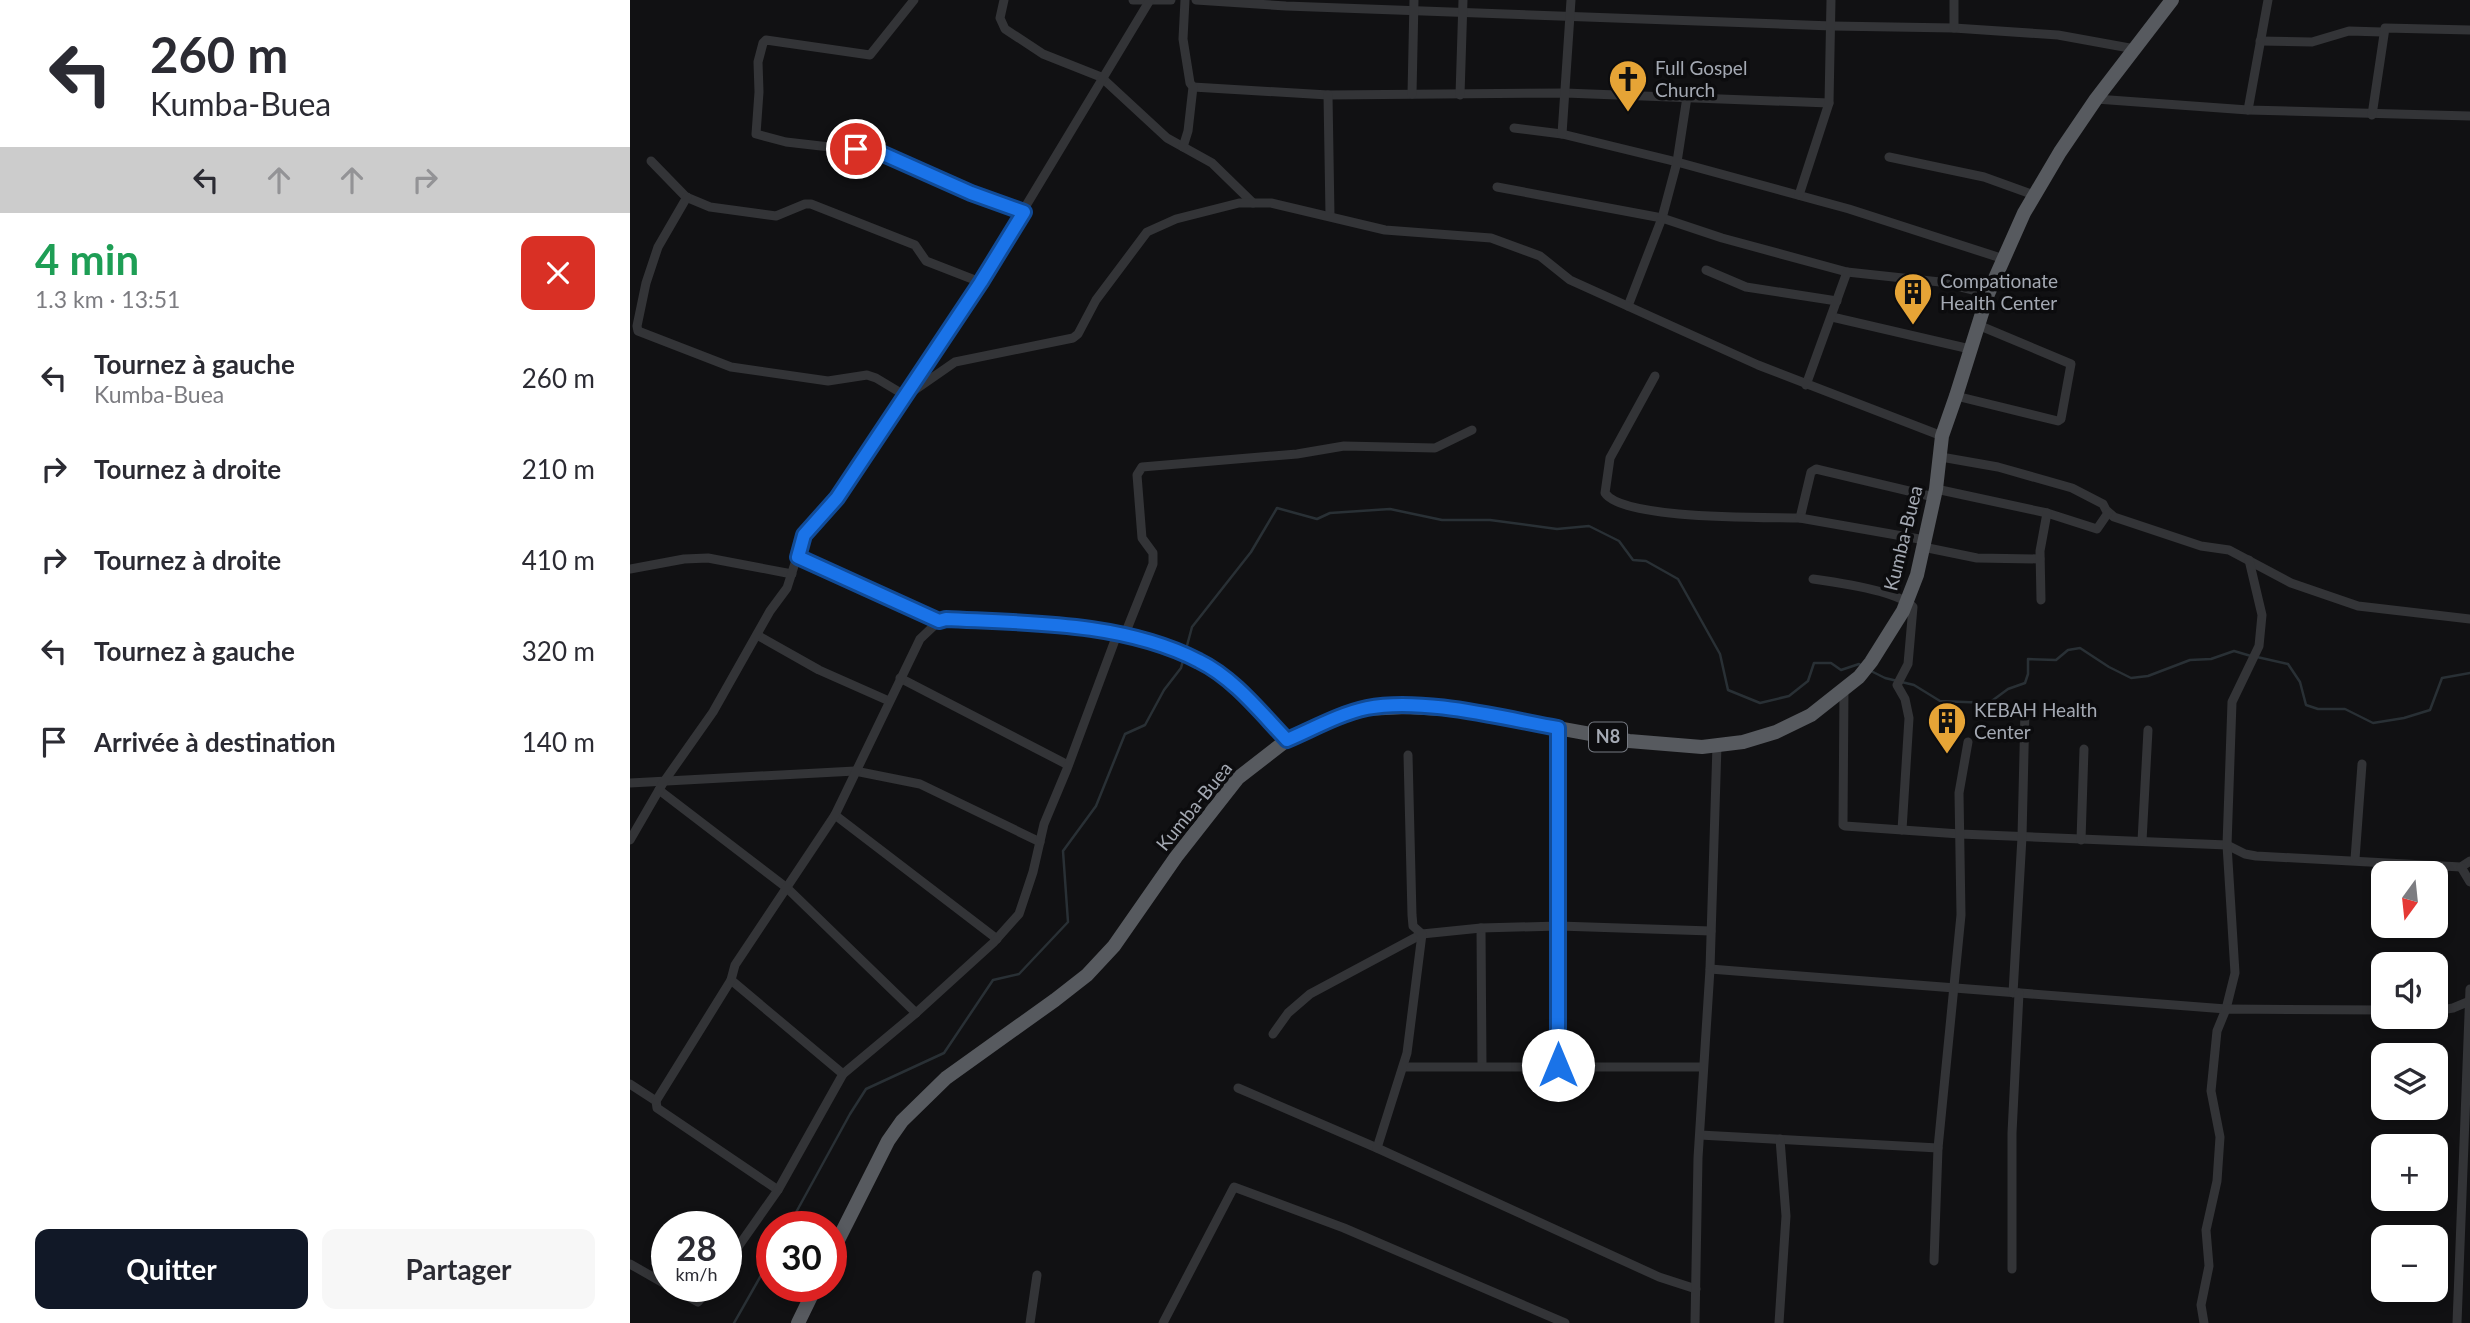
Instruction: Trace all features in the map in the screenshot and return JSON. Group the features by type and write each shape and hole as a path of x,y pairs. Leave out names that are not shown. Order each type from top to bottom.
{"highway":[{"name":"Kumba-Buea","path":"847,1222 888,1141 902,1121 946,1077 1087,975 1114,946 1176,857 1238,778 1287,740 1340,716 1369,708 1406,707 1458,710 1638,742 1694,747 1717,745 1743,742 1776,732 1811,715 1844,688 1871,662 1907,602 1935,493 1941,457 1941,436 1988,294 2034,195 2096,99 2172,0"},
{"path":"798,1323 808,1302"}],"street":[{"path":"914,0 870,55 766,40 758,62 757,134 786,142 881,153 971,193 1024,212"},
{"path":"1004,0 1000,18 1005,29 1042,54 1101,77 1164,135 1212,163 1253,203"},
{"path":"1133,0 1171,0"},
{"path":"1185,0 1182,39 1190,83 1194,87 1328,95 1565,93 1829,103"},
{"path":"1196,0 1414,5 1463,12 1954,28 2058,35 2135,49"},
{"path":"1460,95 1463,0"},
{"path":"1562,134 1571,0"},
{"path":"1799,195 1829,103 1831,0"},
{"path":"1954,0 1954,28"},
{"path":"2248,110 2267,0"},
{"path":"630,840 661,786 713,712 774,604 786,588 804,535 837,498 981,282 1101,77 1150,1"},
{"path":"1412,94 1414,5"},
{"path":"2372,115 2382,32 2385,28 2470,30"},
{"path":"2260,41 2312,42 2349,31 2382,32"},
{"path":"1183,147 1194,87"},
{"path":"1328,95 1330,216"},
{"path":"1628,306 1662,218 1677,162 1687,97"},
{"path":"2096,99 2248,110 2470,117"},
{"path":"1514,128 1562,134 1677,162 1849,209 2004,259"},
{"path":"1889,157 1984,177 2034,195"},
{"path":"651,161 687,197 710,207 776,216 811,204 915,245 926,261 981,282"},
{"path":"1497,187 1662,218 1722,238 1847,272 1940,282 1988,294"},
{"path":"687,197 658,247 646,282 638,331 731,367 828,381 867,375 906,396"},
{"path":"906,396 955,362 1073,338 1096,300 1147,232 1176,219 1239,203 1271,203 1392,231 1491,238 1540,256 1570,280 1806,385 1941,436"},
{"path":"1706,270 1746,287 1838,301"},
{"path":"1806,385 1847,272"},
{"path":"1832,317 1970,349"},
{"path":"1956,396 2058,421 2060,418 2071,364 1978,325"},
{"path":"1655,376 1610,458 1605,493 1617,503 1671,514 1800,518 1978,558 2040,559"},
{"path":"742,1242 778,1190 844,1074 997,939 1023,906 1044,824 1121,633 1153,564 1153,553 1142,538 1137,475 1142,467 1280,456 1344,446 1435,448 1472,430"},
{"path":"1941,457 1998,467 2072,488 2103,505 2108,513 2193,544 2229,550 2297,586 2366,609 2470,619"},
{"path":"1800,518 1813,469 2047,513 2097,529 2108,513"},
{"path":"2040,600 2040,551 2047,513"},
{"path":"798,557 939,621"},
{"path":"630,569 684,559 708,558 792,575"},
{"path":"2204,1323 2201,1305 2209,1266 2206,1230 2217,1181 2220,1137 2211,1091 2217,1031 2235,972 2227,845 2232,702 2259,646 2262,615 2249,560"},
{"path":"1813,579 1847,584 1907,602 1913,607 1908,664 1898,685 1905,699 1909,718 1902,830"},
{"path":"778,1190 657,1108 656,1101 731,980 735,965 835,815 920,639 939,621 946,619 1037,624 1121,633 1199,661 1238,690 1287,740"},
{"path":"757,635 819,670 889,701"},
{"path":"900,678 1069,765"},
{"path":"1844,688 1843,825 1960,834 2227,845 2245,855 2355,859 2405,865 2461,867 2470,861"},
{"path":"2012,1269 2012,1144 2025,709"},
{"path":"1558,728 1558,1065"},
{"path":"2142,841 2148,730"},
{"path":"1934,1261 1938,1148 1961,915 1959,793 1968,743"},
{"path":"1695,1323 1700,1135 1710,969 1717,745"},
{"path":"2081,840 2084,749"},
{"path":"1408,755 1412,915 1413,926 1422,934"},
{"path":"2355,859 2362,764"},
{"path":"630,783 661,786 855,771 920,784 1040,842"},
{"path":"661,786 787,888 916,1013"},
{"path":"835,815 997,939"},
{"path":"2461,867 2470,882"},
{"path":"1273,1034 1288,1013 1310,994 1422,934 1481,928 1559,926 1711,931"},
{"path":"1481,928 1482,1066"},
{"path":"1377,1148 1404,1067 1422,934"},
{"path":"1710,969 2225,1009 2371,1010"},
{"path":"731,980 844,1074"},
{"path":"2457,1323 2470,989"},
{"path":"2448,1009 2469,1001"},
{"path":"1404,1067 1703,1067"},
{"path":"630,1084 656,1101"},
{"path":"1238,1088 1377,1148 1652,1274 1696,1289"},
{"path":"1700,1135 1938,1148"},
{"path":"1779,1323 1786,1222 1780,1139"},
{"path":"1163,1323 1234,1187 1344,1228 1565,1323"},
{"path":"630,1264 651,1276"},
{"path":"1030,1323 1037,1275"}],"waterway":[{"path":"797,1211 866,1089 944,1053 993,980 1019,974 1068,922 1063,851 1096,806 1125,734 1145,725 1164,690 1181,668 1192,627 1251,552 1277,508 1317,519 1330,513 1390,509 1442,520 1490,520 1557,529 1589,526 1619,541 1633,560 1646,561 1678,579 1720,654 1728,690 1760,703 1789,696 1808,681 1814,663 1831,663 1841,670 1859,664 1862,666"},
{"path":"1871,671 1885,678 1914,685 1940,701 1989,703 2008,689 2025,683 2028,659 2056,660 2068,650 2080,648 2131,678 2148,676 2190,660 2211,659 2234,651 2251,656"},
{"path":"2257,657 2288,664 2300,682 2306,705 2318,709 2345,709 2373,723 2430,710 2442,678 2470,673"},
{"path":"734,1323 756,1284"}],"place":[{"name":"Full Gospel Church","path":"1628,113"},
{"name":"Compationate Health Center","path":"1913,326"},
{"name":"KEBAH Health Center","path":"1947,755"}],"route":[{"path":"856,149 881,153 971,193 1024,212 981,282 837,498 804,535 798,557 939,621 946,619 1037,624 1118,632 1136,637 1199,661 1212,669 1238,690 1287,740 1340,716 1369,708 1441,708 1558,728 1558,1065"}]}
